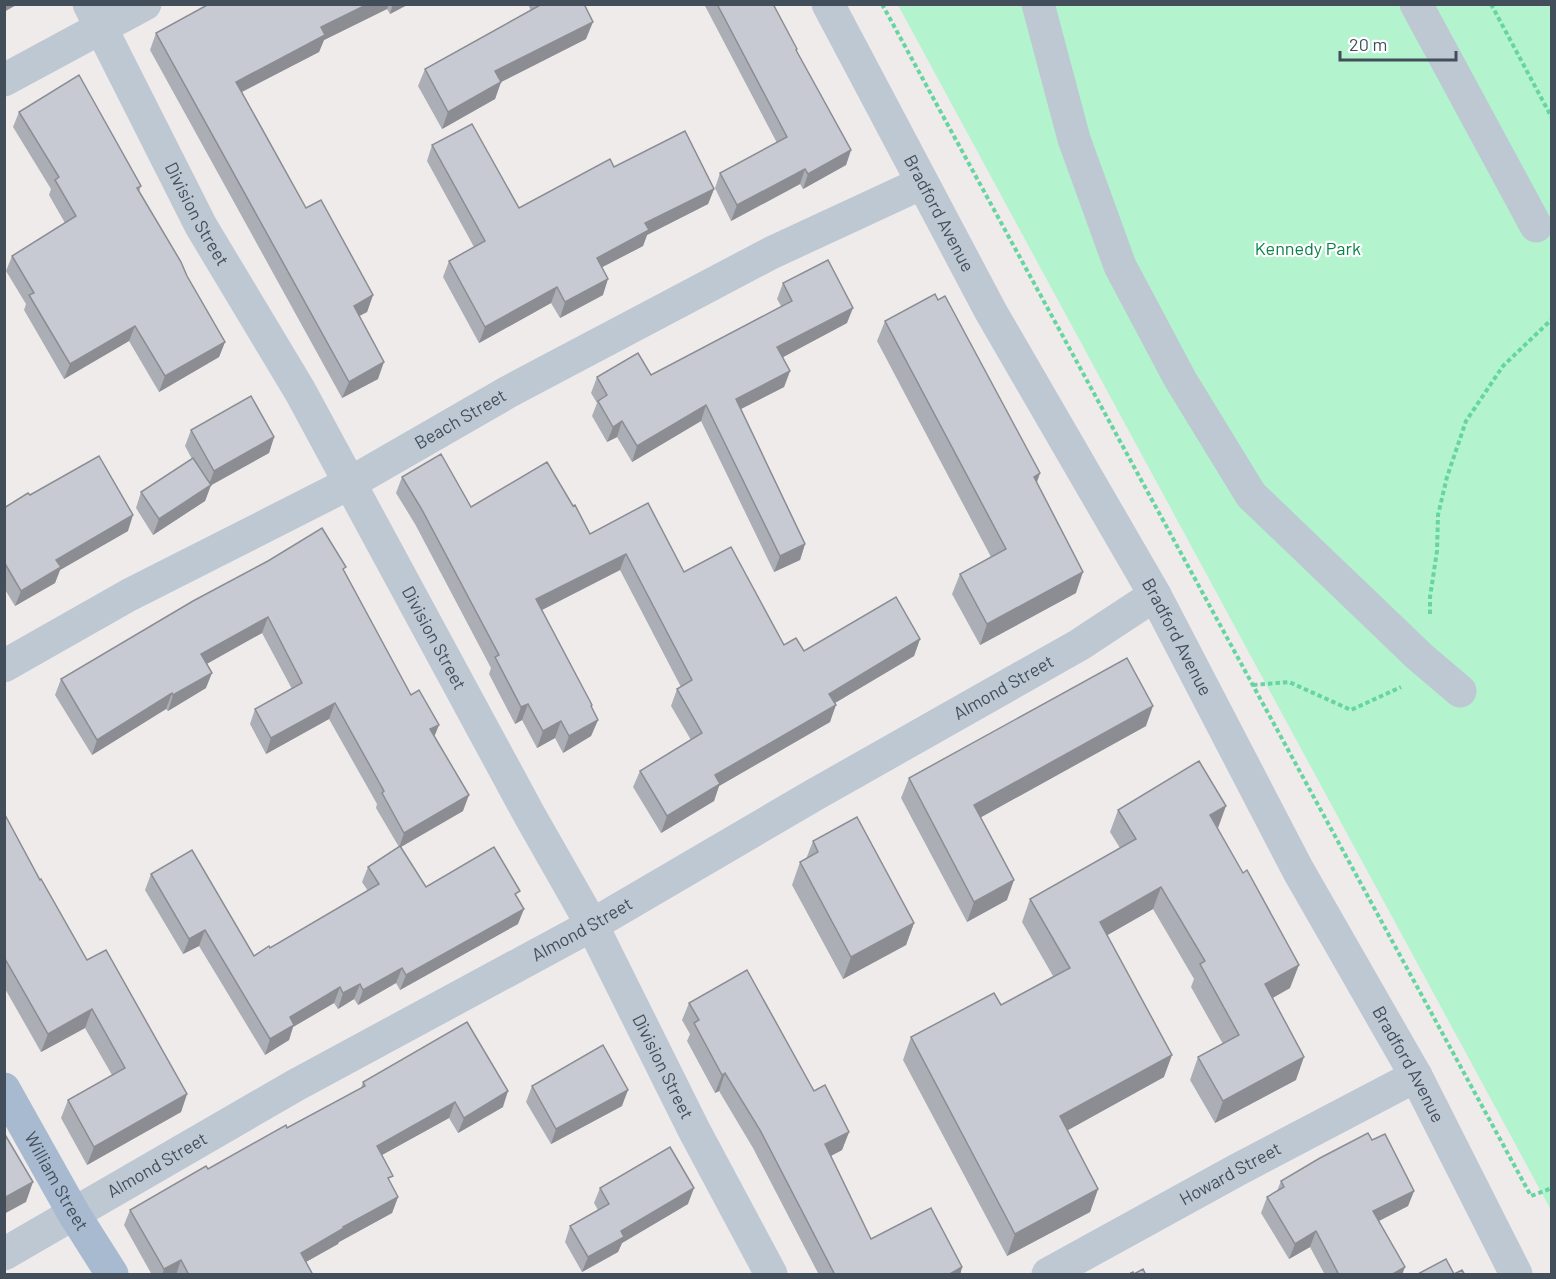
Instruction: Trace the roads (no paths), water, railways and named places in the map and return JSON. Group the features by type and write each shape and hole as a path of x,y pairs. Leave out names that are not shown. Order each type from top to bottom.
{"main road":[{"name":"William Street","path":"4,1089 74,1214 112,1275"}],"street":[{"path":"4,80 95,17 145,4"},
{"name":"Bradford Avenue","path":"828,4 992,312 1155,595 1298,870 1416,1076 1516,1275"},
{"path":"1038,4 1074,140 1120,266 1180,379 1251,495 1420,657 1460,691"},
{"path":"1416,4 1536,226"},
{"name":"Division Street","path":"95,17 201,226 300,392 530,816 592,925 694,1130 771,1275"},
{"name":"Beach Street","path":"4,666 129,595 350,483 508,392 771,253 922,183"},
{"name":"Almond Street","path":"4,1254 296,1085 592,925 813,795 1079,645 1155,595"},
{"name":"Howard Street","path":"1048,1275 1227,1176 1416,1076"}],"park label":[{"name":"Kennedy Park","path":"1308,249"}]}
